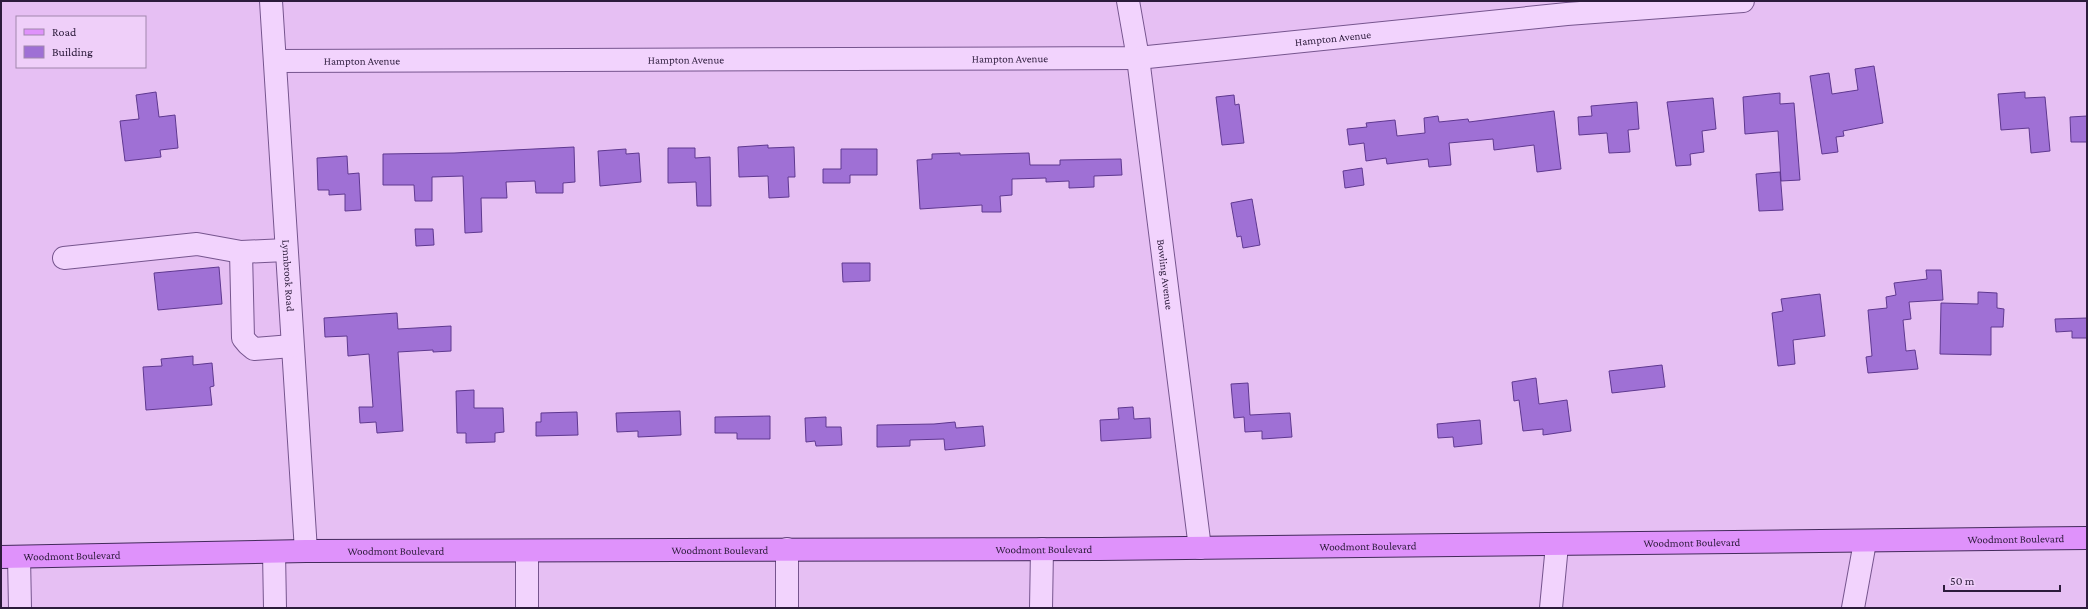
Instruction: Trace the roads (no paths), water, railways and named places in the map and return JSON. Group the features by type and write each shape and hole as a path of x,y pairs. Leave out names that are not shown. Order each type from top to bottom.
{"main road":[{"name":"Woodmont Boulevard","path":"10,557 306,551 1200,548 1865,542 2087,538"}],"street":[{"name":"Lynnbrook Road","path":"272,1 286,250 306,551"},
{"name":"Bowling Avenue","path":"1128,1 1138,58 1200,548"},
{"name":"Hampton Avenue","path":"275,61 1138,58 1567,14 1743,1"},
{"path":"64,258 197,244 241,252 286,250"},
{"path":"241,252 243,338 254,349 292,346"},
{"path":"1853,608 1865,542"},
{"path":"1551,608 1557,544"},
{"path":"787,549 787,608"},
{"path":"1041,608 1042,549"},
{"path":"527,551 527,608"},
{"path":"274,552 274,608"},
{"path":"10,557 20,608"}]}
